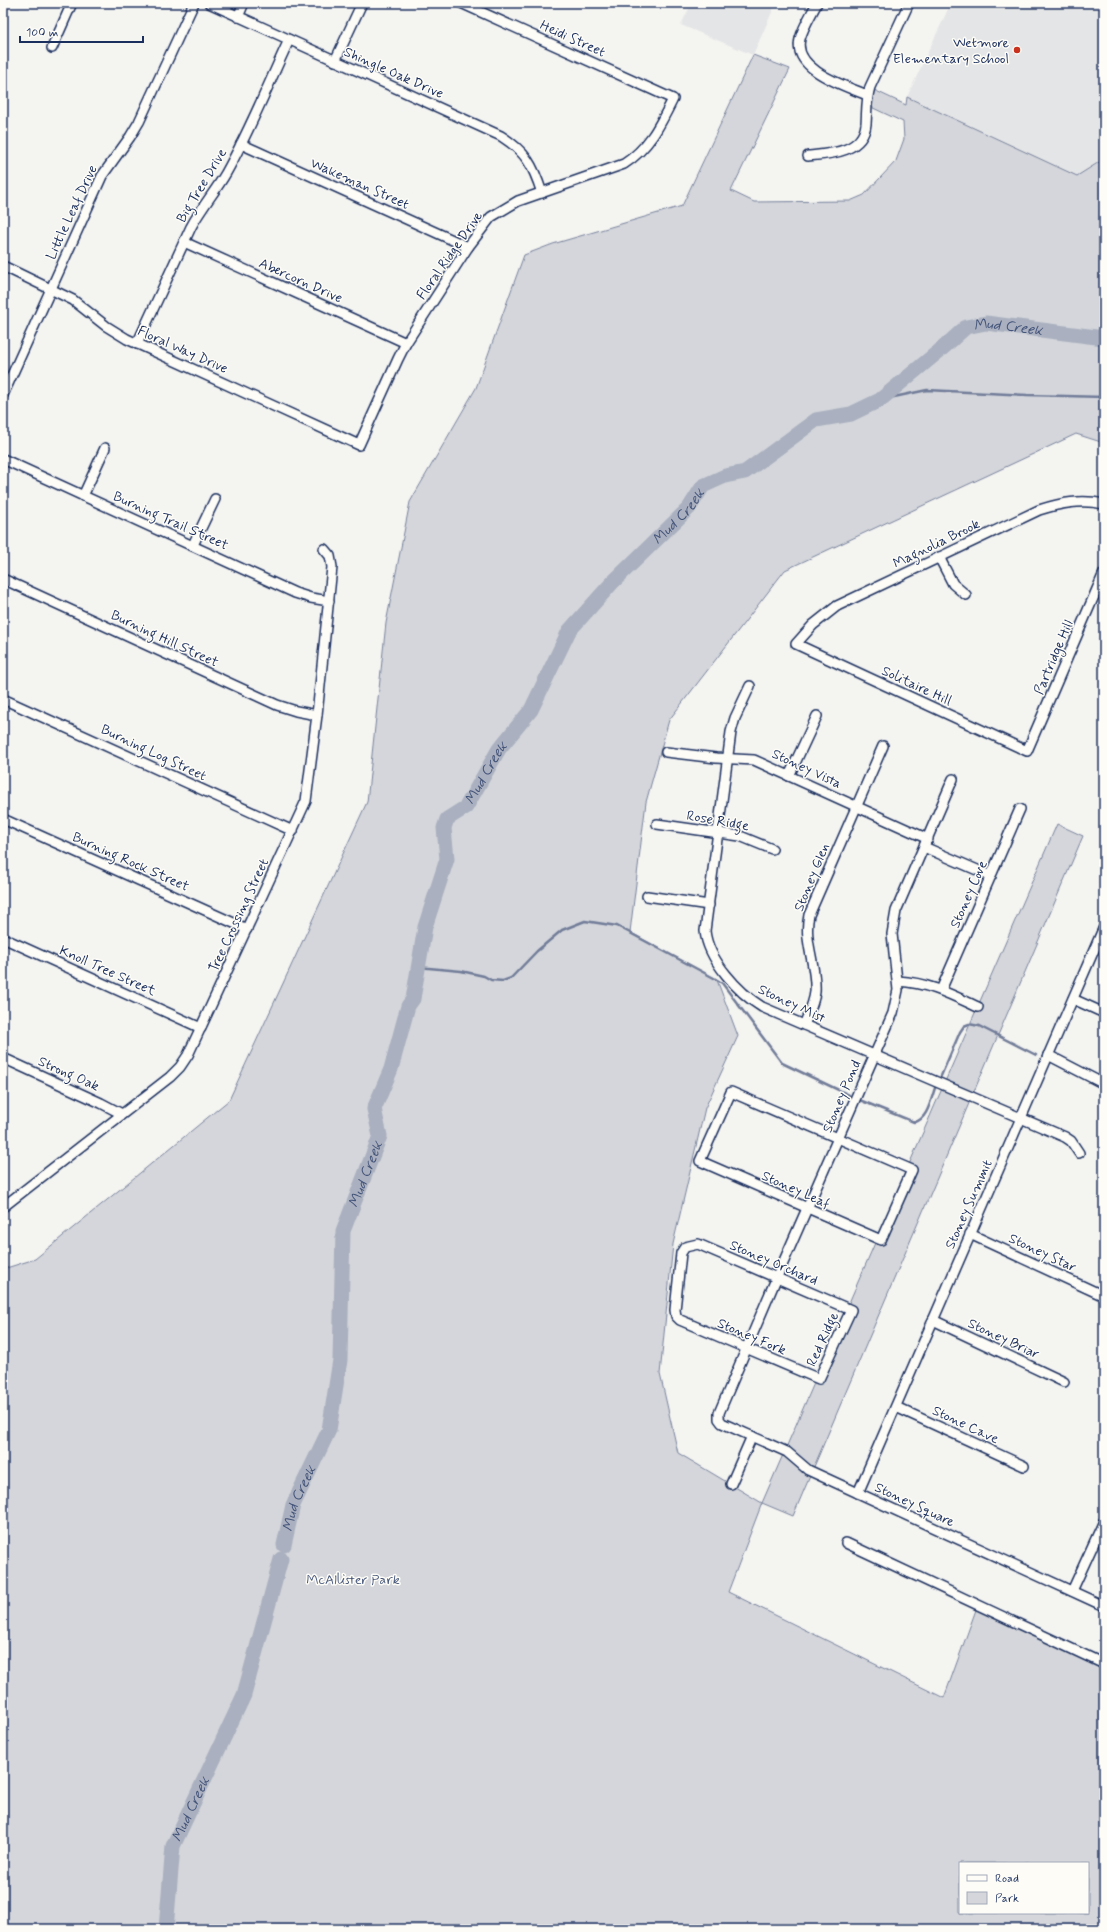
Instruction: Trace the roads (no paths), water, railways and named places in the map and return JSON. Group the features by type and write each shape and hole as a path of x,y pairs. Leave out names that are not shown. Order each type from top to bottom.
{"street":[{"path":"52,48 72,3"},
{"name":"Little Leaf Drive","path":"3,395 102,176 130,138 139,122 194,3"},
{"name":"Shingle Oak Drive","path":"209,3 508,140 521,151 531,163 542,193"},
{"path":"238,16 244,3"},
{"path":"335,61 362,3"},
{"name":"Heidi Street","path":"461,3 673,99"},
{"path":"817,3 800,40 800,52 803,59 808,66 820,73 867,95"},
{"path":"808,156 840,152 859,140 865,129 867,95 909,3"},
{"name":"Big Tree Drive","path":"137,344 199,212 225,175 241,144 289,40"},
{"name":"Floral Ridge Drive","path":"359,445 406,343 481,229 500,210 518,201 616,168 632,159 651,139 673,99"},
{"name":"Wakeman Street","path":"241,144 468,247"},
{"name":"Abercorn Drive","path":"184,242 406,343"},
{"name":"Floral Way Drive","path":"3,266 73,300 106,326 137,344 359,445"},
{"path":"84,496 105,448"},
{"name":"Burning Trail Street","path":"3,459 295,593 311,598 329,601"},
{"path":"193,545 215,499"},
{"name":"Magnolia Brook","path":"796,644 813,625 837,606 1039,510 1069,502 1090,501 1104,504"},
{"name":"Tree Crossing Street","path":"3,1206 180,1067 188,1055 293,831 302,811 308,791 332,561 324,549"},
{"path":"939,557 953,584 966,595"},
{"name":"Partridge Hill","path":"1027,751 1104,573"},
{"name":"Burning Hill Street","path":"3,579 277,705 296,711 317,715"},
{"name":"Solitaire Hill","path":"796,644 1027,751"},
{"name":"Stoney Mist","path":"750,686 735,718 731,732 705,931 708,945 734,984 750,999 762,1007 1021,1118 1071,1141 1079,1153"},
{"name":"Burning Log Street","path":"3,699 293,831"},
{"path":"789,776 817,716"},
{"name":"Stoney Glen","path":"804,1025 815,993 807,925 813,904 883,746"},
{"name":"Stoney Vista","path":"666,752 754,760 856,806 991,876"},
{"name":"Stoney Pond","path":"719,1419 720,1413 746,1349 776,1279 893,1013 897,998 898,981 892,942 892,926 898,904 953,779"},
{"name":"Stoney Cove","path":"941,990 1020,809"},
{"name":"Burning Rock Street","path":"3,819 247,929"},
{"name":"Rose Ridge","path":"657,824 717,832 751,839 772,849"},
{"path":"647,896 709,905"},
{"name":"Stoney Summit","path":"858,1493 1104,926"},
{"name":"Knoll Tree Street","path":"3,938 201,1028"},
{"path":"898,981 922,983 978,1007"},
{"path":"1073,999 1104,1013"},
{"path":"1048,1055 1104,1084"},
{"name":"Strong Oak","path":"3,1058 122,1114"},
{"name":"Stoney Leaf","path":"731,1092 838,1138 912,1170 882,1240 807,1209 700,1161 731,1092"},
{"name":"Stoney Star","path":"970,1234 1104,1296"},
{"name":"Stoney Orchard","path":"676,1316 675,1310 681,1253 685,1247 698,1244 776,1279 851,1310"},
{"name":"Red Ridge","path":"819,1379 851,1310"},
{"name":"Stoney Fork","path":"676,1316 680,1320 819,1379"},
{"name":"Stoney Briar","path":"933,1320 1064,1382"},
{"name":"Stone Cave","path":"896,1407 1024,1466"},
{"name":"Stoney Square","path":"719,1419 722,1423 787,1452 807,1469 1104,1606"},
{"path":"731,1484 752,1436"},
{"path":"1072,1591 1104,1521"},
{"path":"846,1543 1104,1664"}],"waterway":[{"name":"Mud Creek","path":"284,1545 293,1505 329,1430 340,1360 343,1231 380,1136 374,1109 391,1069 408,1006 413,999 425,927 447,859 444,828 447,819 466,807 499,749 531,710 569,631 612,583 689,508 703,486 725,476 745,472 816,420 851,414 880,400 966,327 986,323 1104,338"},
{"path":"880,400 927,390 1104,397"},
{"path":"418,967 461,971 484,976 491,980 503,981 511,978 537,951 562,930 585,921 617,926 722,983 782,1063 849,1095"},
{"path":"941,1076 960,1032 964,1026 969,1024 979,1026 1036,1055"},
{"path":"862,1101 914,1122 918,1121 925,1114 935,1088"},
{"name":"Mud Creek","path":"166,1929 173,1846 244,1695 281,1559"}],"place":[{"name":"Wetmore Elementary School","path":"1017,50"}],"park label":[{"name":"McAllister Park","path":"353,1579"}]}
